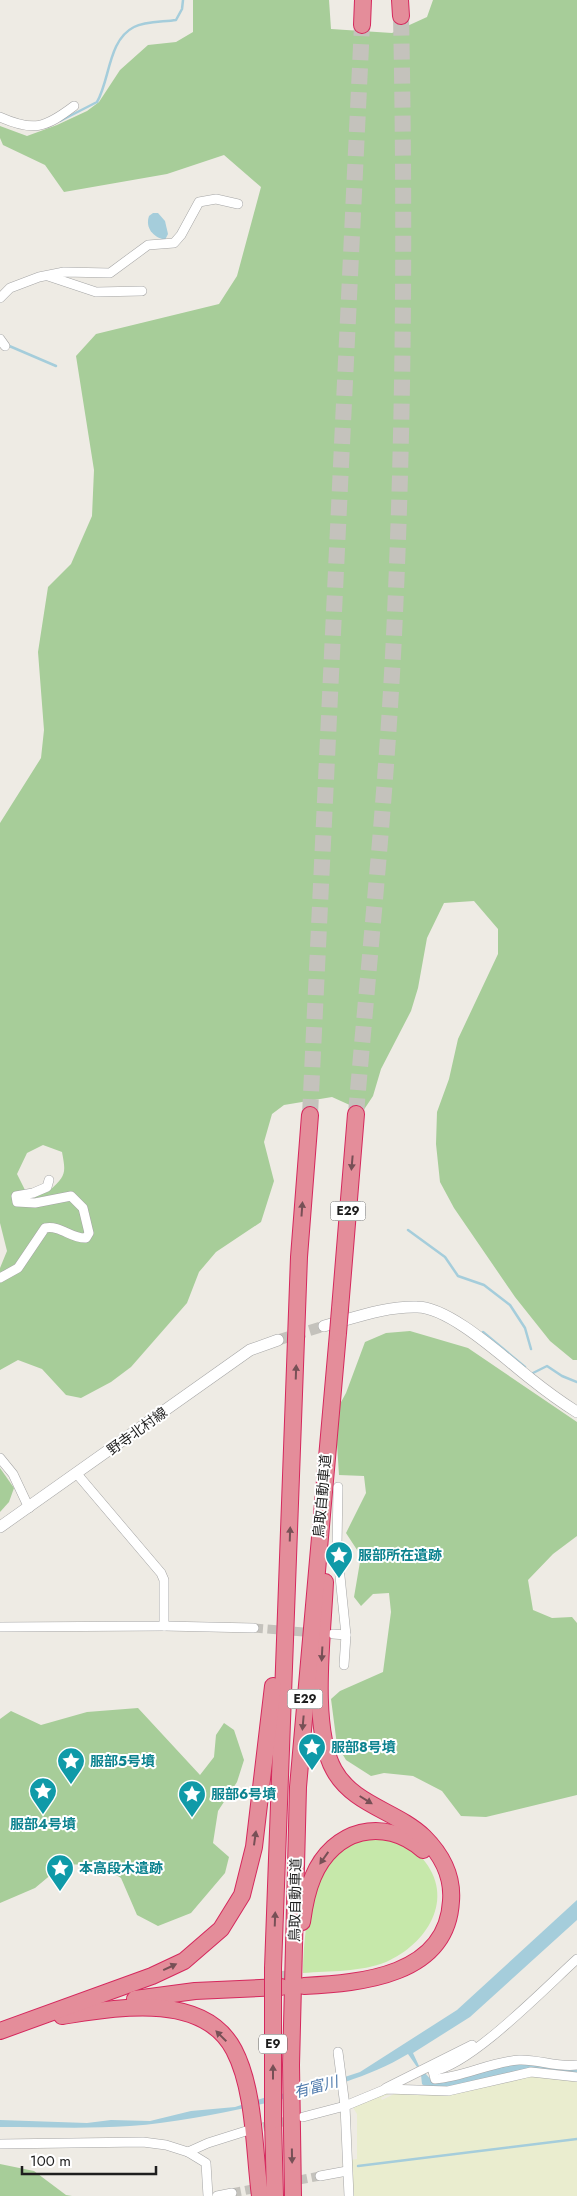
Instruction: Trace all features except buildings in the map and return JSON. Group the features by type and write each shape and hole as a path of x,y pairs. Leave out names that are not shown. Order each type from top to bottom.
{"highway":[{"path":"362,0 362,25"},
{"name":"鳥取自動車道","path":"289,1978 289,1583 299,1257 310,1114"},
{"name":"鳥取自動車道","path":"289,1978 298,1787 328,1430 331,1330 340,1309 356,1114"},
{"path":"0,2036 60,2016 127,2000 289,1978 356,1983 381,1978 404,1968 434,1946 447,1927 452,1897 450,1878 445,1864 435,1849 423,1836 357,1795 334,1771 326,1750 321,1710 328,1430"},
{"path":"0,2031 59,2008 104,1994 184,1961 221,1929 242,1895 254,1847 273,1691 278,1616 289,1583"},
{"path":"104,1994 202,1983 289,1978 344,1975 382,1968 402,1960 427,1941 436,1928 443,1904 442,1888 437,1870 428,1855 414,1842 385,1830 371,1831 349,1836 328,1852 313,1877 305,1902 292,2012"},
{"name":"E9","path":"289,1978 292,2012 291,2065 297,2116 293,2196"},
{"name":"E9","path":"275,2196 273,2120 289,1978"},
{"path":"60,2016 135,2007 188,2013 222,2034 234,2050 244,2078 248,2128 260,2196"}],"street":[{"path":"0,117 19,125 39,126 56,120 74,106"},
{"path":"0,298 10,288 21,282 47,275 64,272 105,273 116,271 148,246 174,243 181,235 199,202 216,199 238,204"},
{"path":"47,275 96,292 142,291"},
{"path":"0,1278 18,1268 45,1228 54,1226 81,1239 86,1238 89,1233 83,1208 71,1196 35,1203 17,1202 16,1196 34,1193 47,1187 49,1180"},
{"path":"331,1330 393,1308 419,1306 438,1312 455,1320 543,1389 577,1412"},
{"name":"野寺北村線","path":"0,1527 250,1350 278,1340"},
{"path":"0,1458 13,1474 29,1508"},
{"path":"77,1474 161,1573 164,1580 164,1626"},
{"path":"338,1487 337,1547 346,1635 344,1665"},
{"path":"0,1627 164,1626 254,1628"},
{"path":"333,1634 346,1635"},
{"path":"297,2116 345,2106 432,2069 495,2034 577,1958"},
{"path":"338,2052 345,2106 349,2196"},
{"path":"432,2069 435,2079 454,2078 485,2067 518,2060 577,2065"},
{"path":"386,2089 448,2091 531,2072 577,2077"},
{"path":"188,2152 248,2128"},
{"path":"0,2144 143,2142 166,2145 188,2152 206,2163 208,2196"},
{"path":"320,2176 347,2171"},
{"path":"217,2196 232,2193"}],"green space":[{"path":"193,0 329,0 331,29 392,33 427,17 433,0 577,0 577,1360 573,1360 550,1341 515,1297 454,1208 440,1182 436,1144 437,1112 449,1079 458,1039 498,954 498,929 474,901 444,903 427,938 418,988 411,1011 381,1069 373,1096 363,1111 332,1097 284,1105 272,1114 264,1142 274,1181 261,1222 216,1252 199,1272 187,1303 131,1367 111,1382 81,1398 66,1395 42,1369 18,1360 0,1370 0,1268 7,1251 0,1223 0,823 41,758 44,730 38,652 48,587 71,564 92,516 94,470 76,356 96,334 219,304 237,276 261,187 224,155 167,174 64,192 45,165 3,145 0,138 0,126 27,136 87,111 99,102 120,70 148,45 176,42 193,32","holes":["43,1145 62,1152 64,1174 55,1185 50,1190 25,1190 17,1174 27,1153"]},
{"path":"410,1331 468,1348 577,1422 577,1536 553,1554 528,1580 533,1610 552,1618 572,1617 577,1623 577,1795 486,1817 461,1816 442,1791 413,1776 384,1773 371,1776 346,1760 337,1745 331,1699 340,1691 383,1672 391,1612 389,1593 373,1594 361,1606 354,1597 361,1556 346,1533 366,1493 364,1476 339,1475 335,1413 346,1393 365,1342 386,1333"},
{"path":"0,1468 14,1488 9,1502 0,1512"},
{"path":"138,1708 200,1775 214,1757 216,1735 224,1723 234,1730 244,1760 237,1782 218,1811 213,1843 229,1857 225,1873 191,1913 158,1926 137,1915 121,1878 102,1866 67,1864 35,1888 0,1903 0,1719 11,1711 41,1725 87,1712"},
{"path":"391,1837 419,1855 432,1873 437,1889 437,1904 433,1918 425,1932 401,1954 386,1962 366,1968 303,1973 307,1920 317,1883 325,1867 336,1853 353,1841"},
{"path":"536,2075 577,2081 577,2196 353,2196 351,2160 357,2159 357,2114 352,2106 382,2092 391,2093 381,2098 382,2100 394,2094 412,2094"},
{"path":"0,2164 34,2171 66,2195 72,2196 0,2196"}],"water":[{"path":"153,213 158,213 165,221 168,234 165,240 157,237 149,228 149,216"},
{"name":"有富川","path":"577,1900 577,1920 470,2017 413,2053 419,2066 417,2067 408,2054 377,2070 329,2087 242,2109 168,2122 98,2127 0,2127 0,2120 87,2123 111,2120 150,2121 191,2111 235,2107 273,2095 302,2091 360,2072 457,2010"},
{"path":"511,2063 577,2068 577,2075 545,2070 464,2086 426,2088 422,2084 421,2075 425,2073 433,2082"}],"waterway":[{"path":"60,121 97,102 114,51 125,33 134,27 144,24 176,20 182,9 183,0"},
{"path":"7,345 56,366"},
{"path":"408,1230 445,1257 458,1276 484,1285 510,1305 525,1328 531,1349"},
{"path":"483,1332 525,1367"},
{"path":"533,1373 547,1366 562,1376 577,1382"},
{"path":"358,2166 577,2139"}],"tunnel":[{"path":"356,1114 383,801 395,613 403,314 401,16"},
{"path":"310,1115 362,25"},
{"path":"278,1340 324,1326"},
{"path":"254,1628 316,1633"},
{"path":"281,1979 304,1978"},
{"path":"250,2130 295,2119"},
{"path":"232,2193 320,2176"}],"place":[{"name":"服部所在遺跡","path":"339,1579"},
{"name":"服部8号墳","path":"312,1771"},
{"name":"服部5号墳","path":"71,1785"},
{"name":"服部4号墳","path":"43,1815"},
{"name":"服部6号墳","path":"192,1818"},
{"name":"本高段木遺跡","path":"60,1892"}]}
